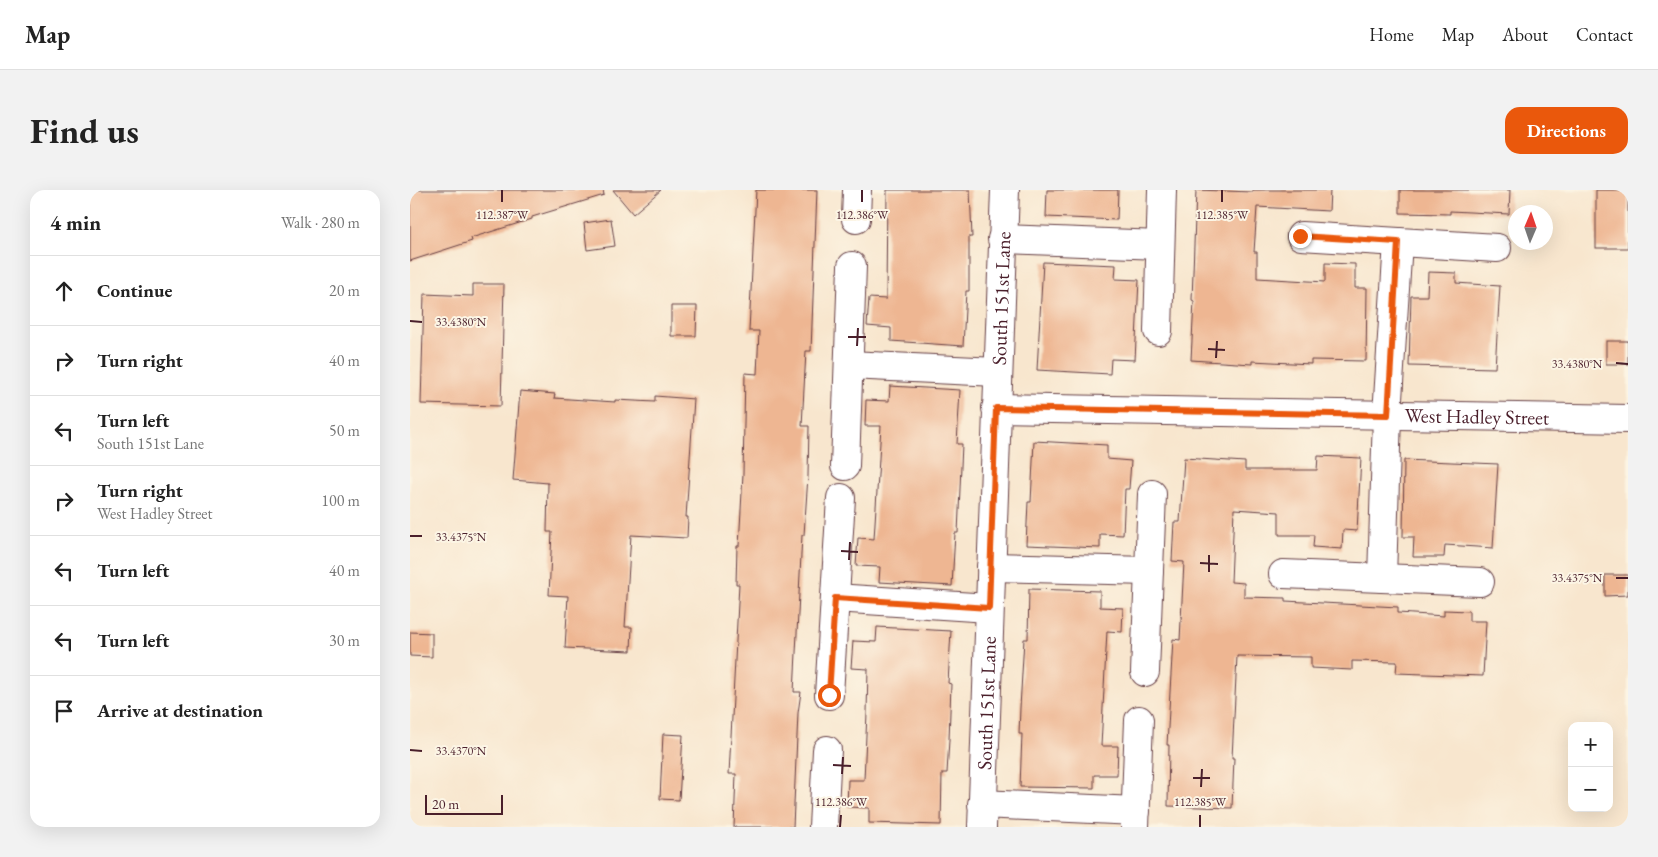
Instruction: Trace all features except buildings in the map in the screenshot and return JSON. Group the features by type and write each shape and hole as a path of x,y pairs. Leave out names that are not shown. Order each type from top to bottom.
{"street":[{"path":"856,219 857,190"},
{"name":"South 151st Lane","path":"982,816 1004,190"},
{"path":"1158,331 1162,190"},
{"path":"1300,236 1497,248"},
{"path":"1002,239 1160,245"},
{"path":"1382,578 1388,415 1398,242"},
{"path":"845,466 852,266"},
{"path":"849,365 997,372"},
{"name":"West Hadley Street","path":"996,408 1628,419"},
{"path":"1145,672 1152,494"},
{"path":"829,695 841,498"},
{"path":"991,567 1149,571"},
{"path":"1283,574 1480,582"},
{"path":"835,598 989,608"},
{"path":"982,816 1135,819 1139,720"},
{"path":"823,827 827,750"}],"route":[{"path":"829,695 835,598 989,608 996,408 1388,415 1398,242 1300,236"}]}
